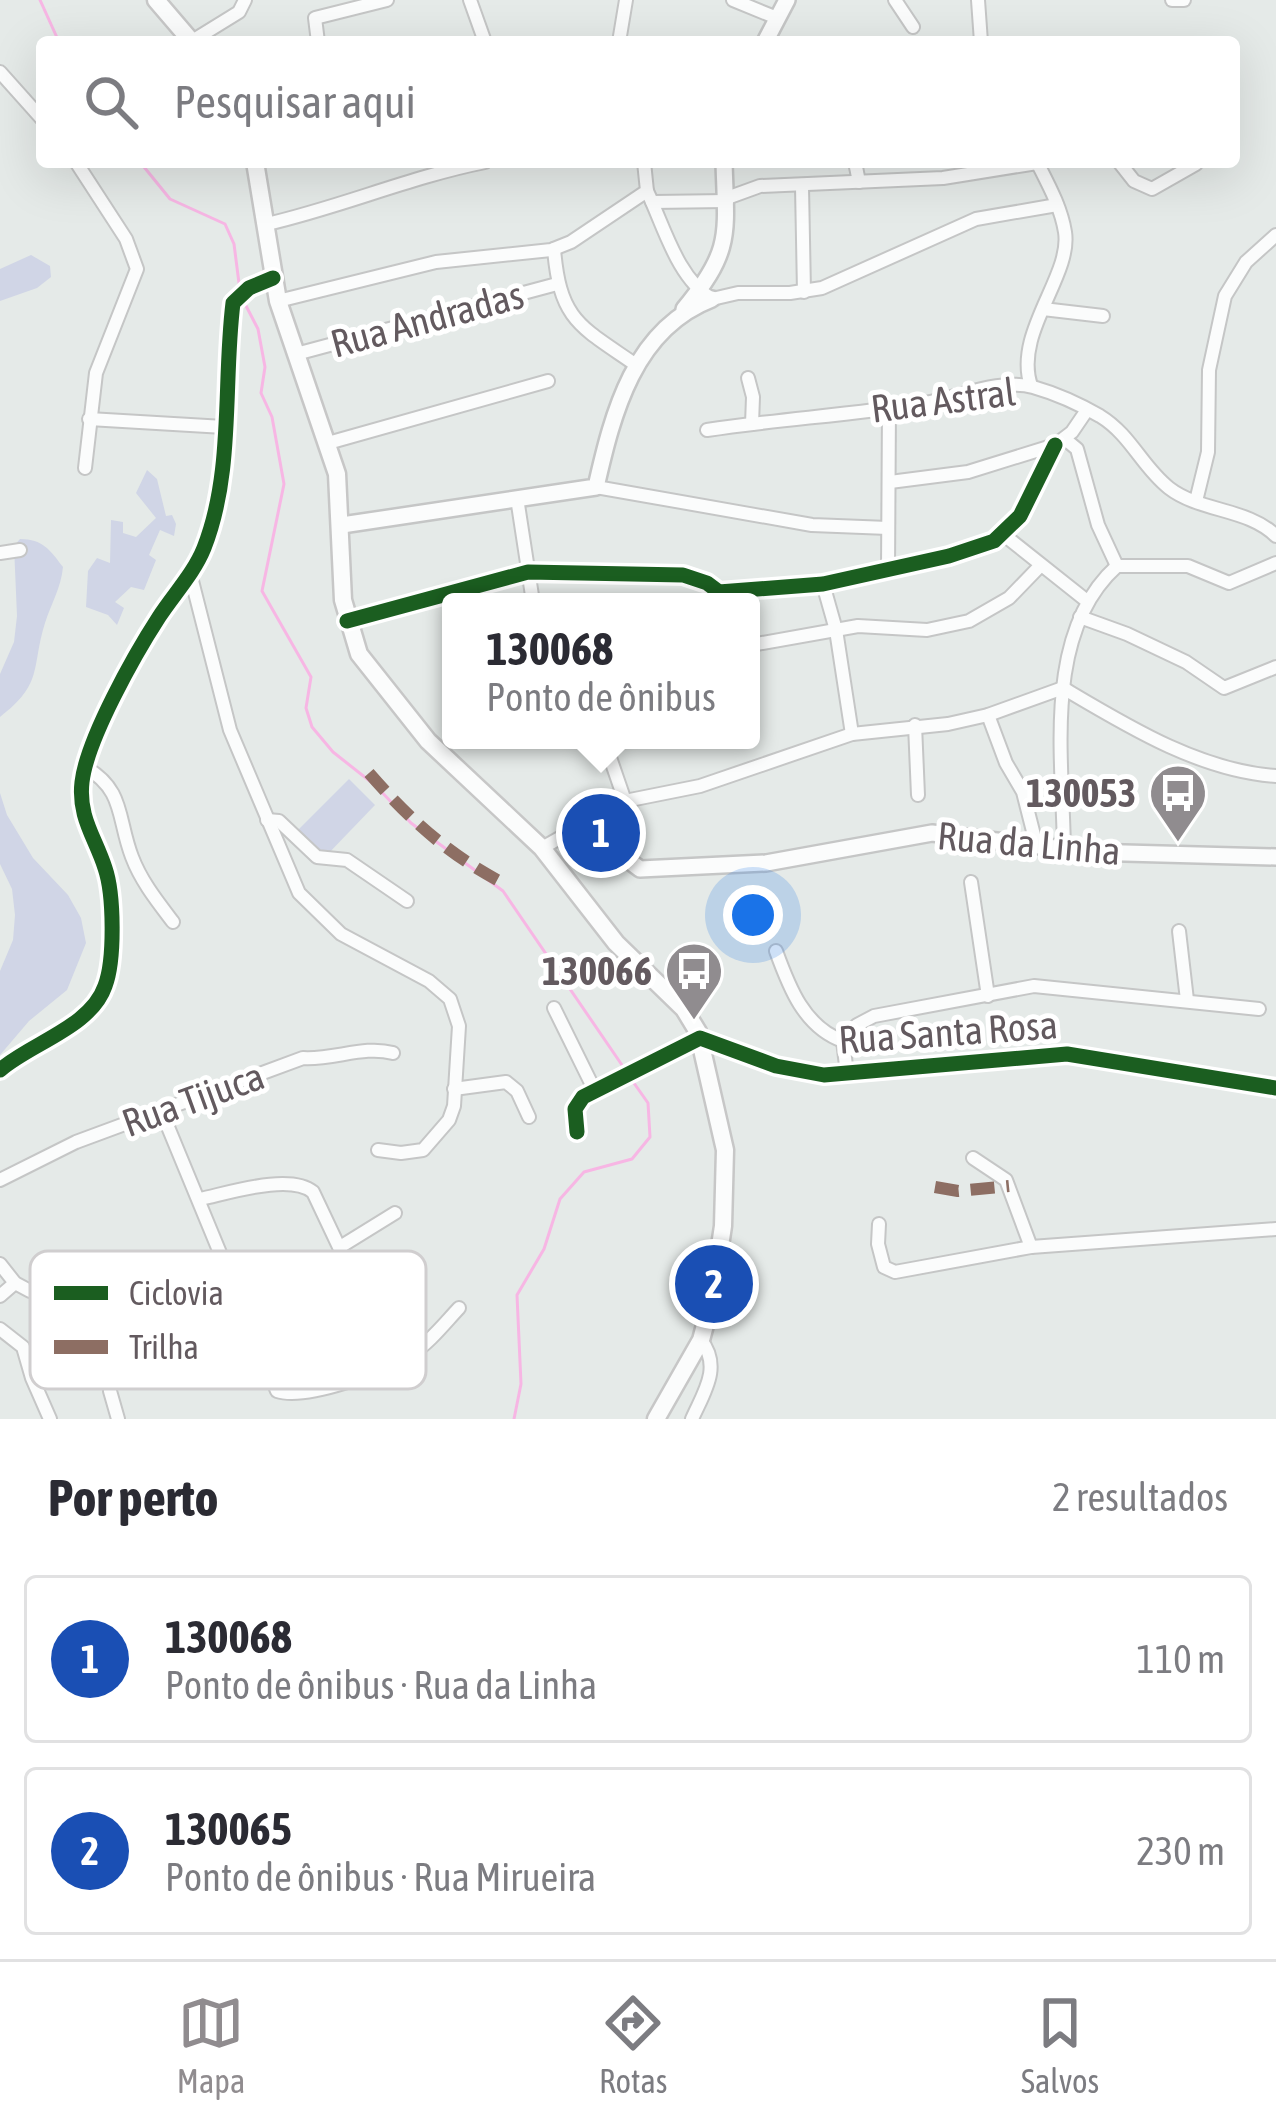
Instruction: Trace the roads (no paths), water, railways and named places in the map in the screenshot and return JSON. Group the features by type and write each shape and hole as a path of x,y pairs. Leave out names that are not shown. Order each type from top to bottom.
{"main road":[{"path":"156,0 188,36"},
{"path":"256,168 278,301 337,474 347,621 359,654 406,716 542,848 616,943 694,1022 700,1038 727,1170 717,1273 701,1340 656,1419"}],"street":[{"path":"200,36 239,12 245,0"},
{"path":"317,36 314,18 387,0"},
{"path":"470,0 482,36"},
{"path":"620,36 626,0"},
{"path":"733,0 777,18"},
{"path":"768,36 788,0"},
{"path":"895,0 913,27"},
{"path":"978,0 981,36"},
{"path":"1172,0 1184,0"},
{"path":"0,72 36,112"},
{"path":"80,168 126,238 137,269 103,351 85,468"},
{"path":"267,224 458,168"},
{"path":"645,168 650,197 676,258 706,295"},
{"path":"706,295 726,241 724,168"},
{"path":"856,168 859,182"},
{"path":"941,168 943,178"},
{"path":"278,301 436,262 554,249 650,197 727,200 760,186 943,178 1002,168"},
{"path":"1031,386 1027,361 1065,240 1058,205 1040,168"},
{"path":"1124,168 1134,182 1152,189 1189,168"},
{"path":"802,187 804,292"},
{"path":"596,487 611,422 636,365 678,316 706,295 822,288 976,219 1058,205"},
{"path":"1196,501 1208,452 1209,370 1225,296 1246,262 1276,235"},
{"path":"554,249 557,284 568,314 636,365"},
{"path":"0,1070 89,1010 107,982 109,882 83,824 85,767 138,654 190,573 213,520 231,324 244,291 273,278"},
{"name":"Rua Andradas","path":"296,354 557,284"},
{"path":"1043,309 1102,316"},
{"path":"748,378 752,424"},
{"path":"328,443 548,381"},
{"name":"Rua Astral","path":"707,430 1031,386 1087,410 1125,435 1168,488 1244,517 1276,536"},
{"path":"888,570 889,408"},
{"path":"450,593 528,572 682,575 719,592 823,584 974,549 1004,535 1021,517 1060,442 1087,410"},
{"path":"89,419 224,427"},
{"path":"890,482 968,472 1060,442 1077,449 1098,525 1117,566"},
{"path":"342,525 596,487 812,525 888,528"},
{"path":"517,498 532,593"},
{"path":"1004,535 1087,601"},
{"path":"0,553 20,550"},
{"path":"1064,850 1065,782 1058,747 1063,688 1087,601 1117,566 1188,566 1229,583 1276,563"},
{"path":"760,643 858,626 928,630 969,621 1009,598 1040,566"},
{"path":"190,573 230,730 288,871 314,911 360,947 429,981 450,999 458,1026 449,1120 422,1150 378,1150"},
{"path":"823,584 836,630 852,734"},
{"path":"347,621 442,595"},
{"path":"1080,617 1186,662 1224,688 1276,667"},
{"path":"542,848 626,801 700,786 852,734 948,724 1063,688 1200,758 1276,776"},
{"path":"988,715 1000,751 1023,792 1036,848"},
{"path":"915,724 918,795"},
{"path":"607,749 626,801"},
{"path":"85,767 111,786 133,860 173,922"},
{"name":"Rua da Linha","path":"595,816 616,851 640,869 766,862 932,833 1064,850 1276,857"},
{"path":"267,820 279,821 317,857 347,860 406,901"},
{"path":"970,882 988,996"},
{"path":"1179,931 1187,1000"},
{"path":"776,951 798,1003 830,1037 843,1041"},
{"path":"847,1074 843,1041 857,1025 874,1016 1034,986 1259,1009"},
{"path":"554,1008 594,1089"},
{"path":"577,1132 577,1103 594,1089 700,1038"},
{"name":"Rua Santa Rosa","path":"700,1038 776,1066 824,1075 1066,1054 1276,1088"},
{"name":"Rua Tijuca","path":"0,1180 76,1142 303,1058 328,1060 376,1048 394,1054"},
{"path":"454,1089 506,1082 518,1091 529,1117"},
{"path":"161,1110 220,1251"},
{"path":"973,1158 1006,1180 1031,1247"},
{"path":"200,1199 251,1188 304,1185 313,1192 342,1251"},
{"path":"340,1247 394,1213"},
{"path":"879,1223 878,1244 884,1267 890,1271 1031,1247 1276,1229"},
{"path":"0,1264 15,1283 30,1291"},
{"path":"0,1296 15,1283"},
{"path":"426,1343 459,1308"},
{"path":"0,1329 23,1346 30,1371"},
{"path":"692,1419 712,1370 710,1352 701,1340"},
{"path":"37,1389 50,1419"},
{"path":"276,1389 282,1394 310,1389"},
{"path":"110,1391 118,1419"}],"waterway":[{"path":"40,0 56,36"},
{"path":"145,168 170,199 225,224 234,244 240,291"},
{"path":"243,300 258,329 265,367 261,393 272,417 284,484 262,591 311,677 306,708 312,727 411,823 503,891 624,1068"},
{"path":"514,1419 521,1384 517,1295 544,1249 560,1199 584,1172 632,1159 650,1137 648,1103 629,1076"}],"place":[{"name":"130068","path":"601,833"},
{"name":"130053","path":"1178,844"},
{"name":"130066","path":"694,1022"},
{"name":"130065","path":"714,1284"}]}
